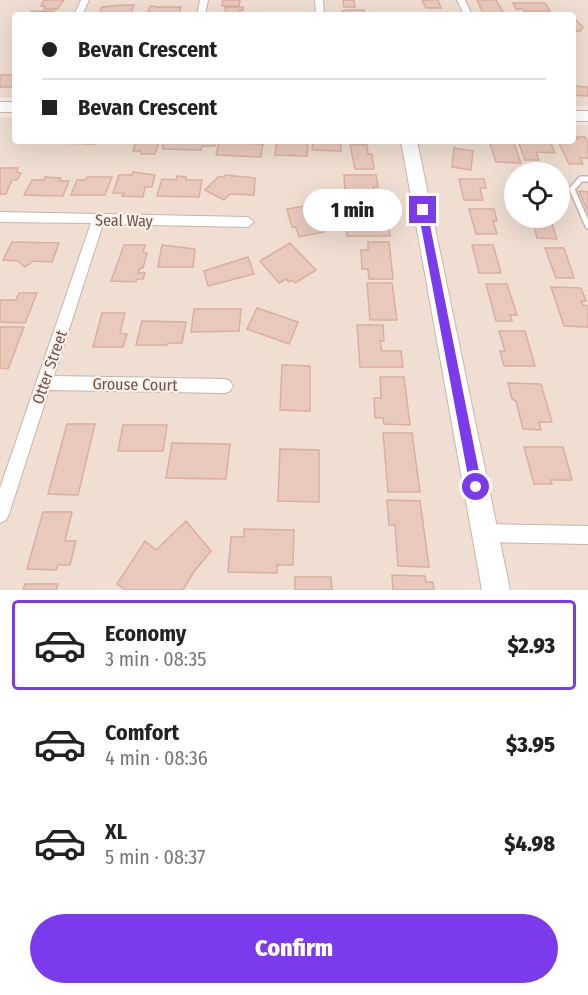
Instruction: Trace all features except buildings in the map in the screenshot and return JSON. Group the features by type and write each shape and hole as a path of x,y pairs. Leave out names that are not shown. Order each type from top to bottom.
{"street":[{"path":"410,144 496,590"},
{"path":"414,164 424,144"},
{"name":"Seal Way","path":"0,217 248,222"},
{"name":"Otter Street","path":"0,514 99,219"},
{"name":"Grouse Court","path":"44,383 225,386"},
{"path":"485,533 588,535"}],"lane":[{"path":"588,179 581,179 572,189 588,226"}],"shaded area":[{"path":"0,0 588,0 588,106 576,106 576,12 12,12 12,98 0,97"},
{"path":"0,117 12,118 12,144 576,144 576,125 588,125 588,590 0,590"}],"route":[{"path":"423,210 476,487"}]}
